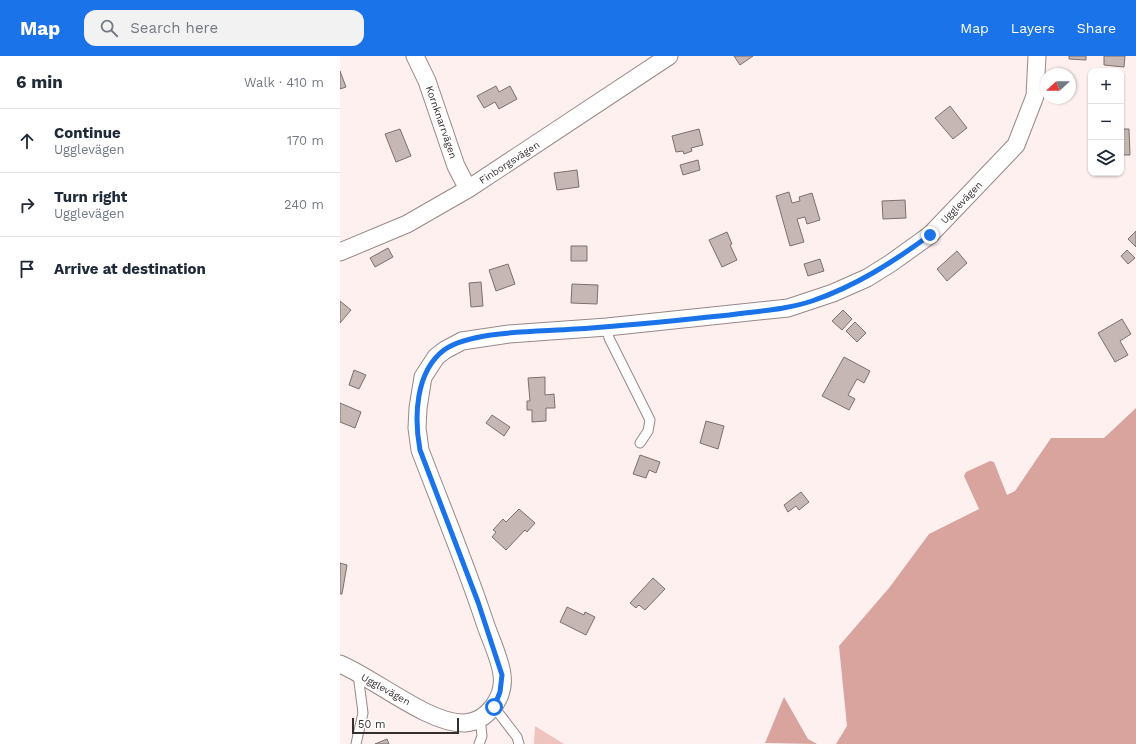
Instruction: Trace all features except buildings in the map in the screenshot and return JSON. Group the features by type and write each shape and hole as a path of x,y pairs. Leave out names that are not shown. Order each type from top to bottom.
{"street":[{"name":"Kornknarrvägen","path":"415,56 428,81 454,160 468,189"},
{"name":"Finborgsvägen","path":"340,252 407,224 468,189 669,56"},
{"name":"Ugglevägen","path":"340,664 423,710 443,719 466,723 480,717 494,707 500,692 502,675 478,602 420,450 417,428 418,408 423,377 436,357 444,350 462,341 509,334 607,327 788,308 833,293 867,278 930,235 1016,145 1035,96 1037,56"}],"lane":[{"path":"607,327 609,338 650,420 648,431 640,443"},
{"path":"356,744 363,713 358,674"},
{"path":"494,707 517,738 519,744"},
{"path":"479,744 482,736 480,717"}],"shaded area":[{"path":"1136,408 1136,744 836,744 847,726 839,646 889,588 929,534 979,509 964,476 966,472 990,461 994,462 1007,495 1015,491 1051,438 1104,438"},
{"path":"784,697 808,739 817,744 765,743"},
{"path":"535,726 564,744 534,744"}],"route":[{"path":"494,707 500,692 502,675 478,602 420,450 417,428 418,408 423,377 436,357 453,345 477,337 607,327 788,308 811,302 867,278 930,235"}]}
